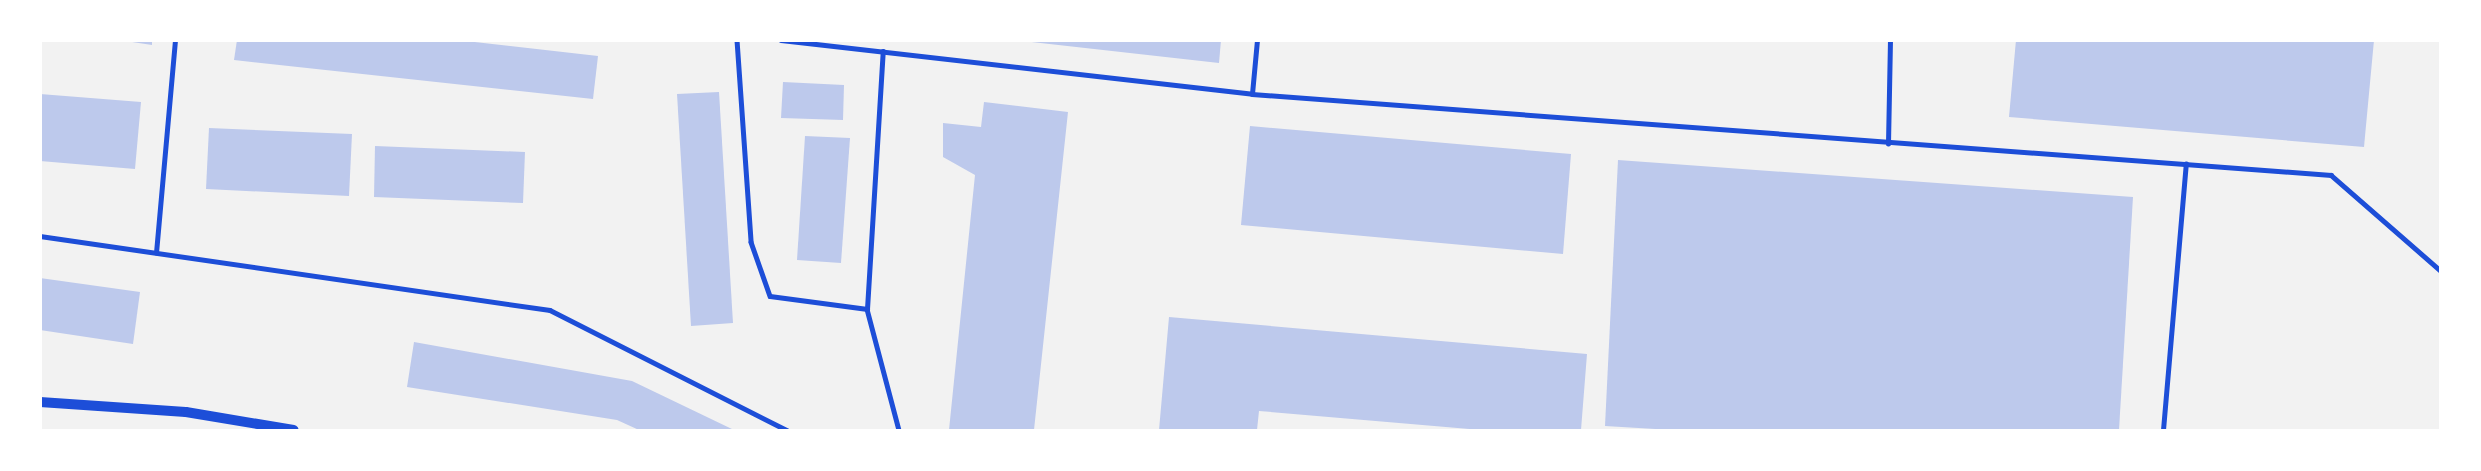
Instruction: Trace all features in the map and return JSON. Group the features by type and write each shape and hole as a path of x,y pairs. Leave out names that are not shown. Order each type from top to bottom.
{"street":[{"path":"40,402 186,412 294,430"}],"lane":[{"path":"156,253 175,40"},
{"path":"737,40 750,242 770,296 867,309"},
{"path":"781,40 1251,94 1888,144 2331,175 2440,270"},
{"path":"1251,94 1257,40"},
{"path":"1888,144 1890,40"},
{"path":"883,51 867,309 899,430"},
{"path":"2163,430 2186,164"},
{"path":"40,236 549,310 787,430"}],"building":[{"path":"119,40 152,40 152,45"},
{"path":"237,40 457,40 598,56 593,99 234,60"},
{"path":"1014,40 1221,40 1219,63"},
{"path":"2016,40 2374,40 2364,147 2009,117"},
{"path":"783,82 844,85 843,120 781,118"},
{"path":"719,92 733,323 691,326 677,94"},
{"path":"40,94 141,102 135,169 40,161"},
{"path":"984,102 1068,112 1034,430 949,430 975,175 943,157 943,123 981,127"},
{"path":"1250,126 1571,154 1563,254 1241,225"},
{"path":"209,128 352,134 349,196 206,189"},
{"path":"805,136 850,138 841,263 797,260"},
{"path":"375,146 525,152 523,203 374,197"},
{"path":"1618,160 2133,197 2119,430 1672,430 1605,426"},
{"path":"40,278 140,292 133,344 40,330"},
{"path":"1169,317 1587,354 1581,430 1481,430 1259,411 1257,430 1159,430"},
{"path":"414,342 632,381 734,430 639,430 617,420 407,387"}]}
